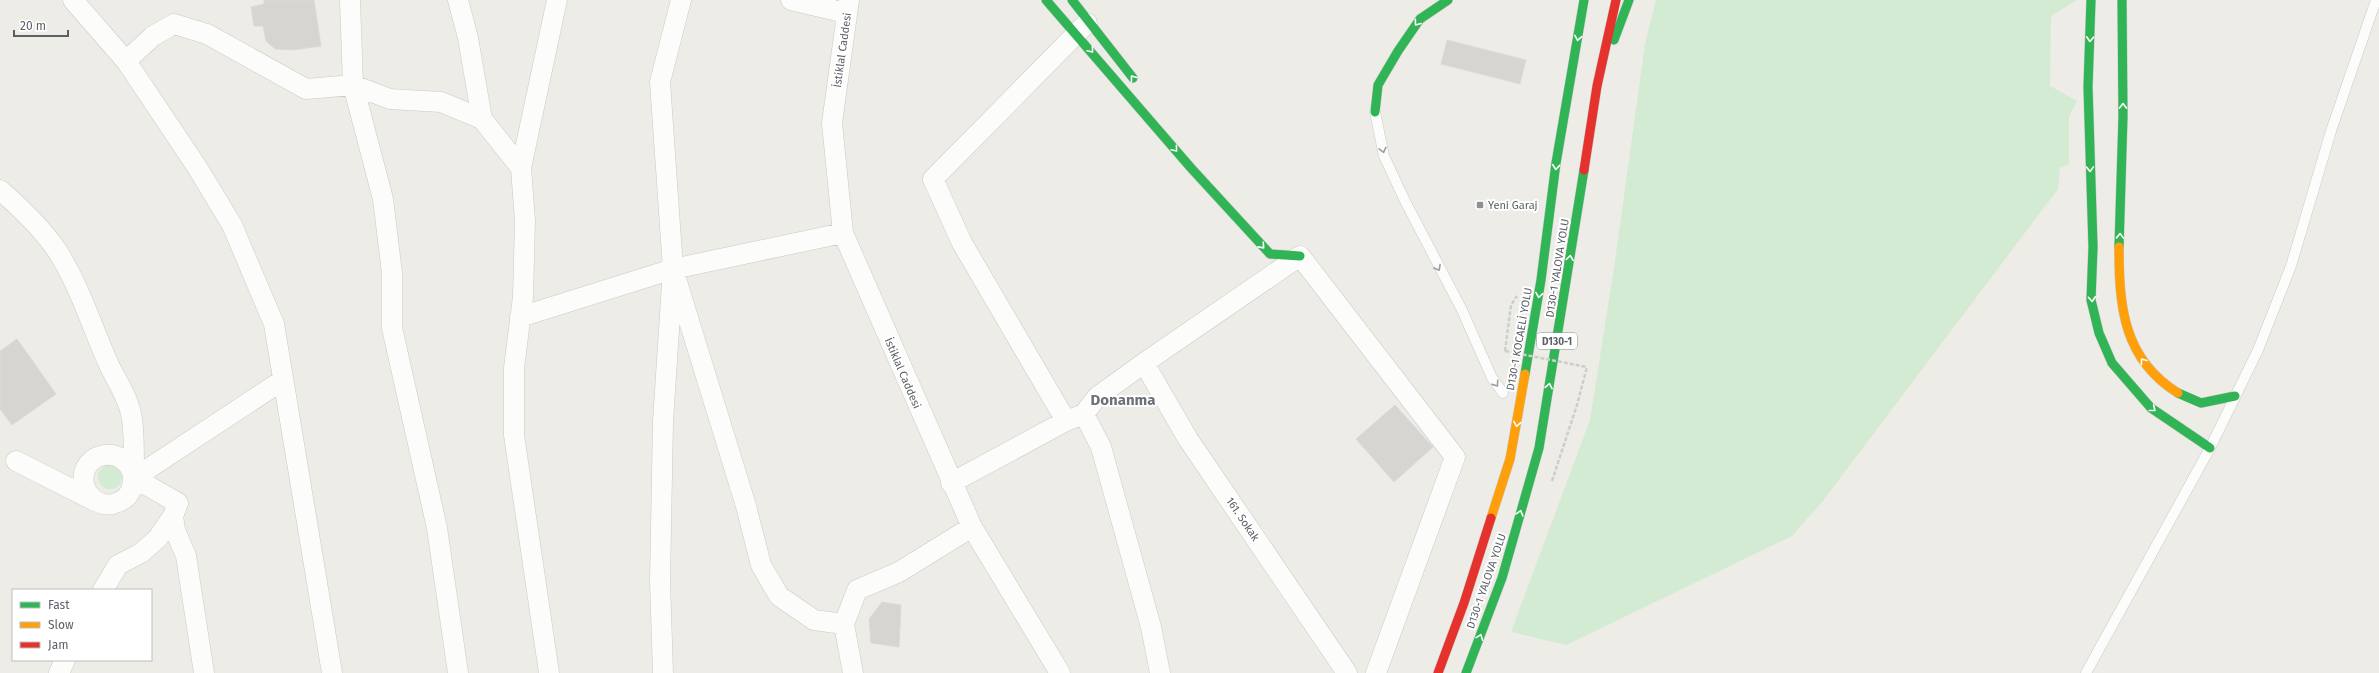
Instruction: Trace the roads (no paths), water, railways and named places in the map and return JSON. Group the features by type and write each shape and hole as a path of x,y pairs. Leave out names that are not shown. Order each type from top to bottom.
{"main road":[{"path":"1046,0 1083,27 1141,88"},
{"path":"1072,0 1083,27 1191,168 1270,254 1300,256"},
{"path":"1375,112 1378,85 1398,51 1420,18 1448,0"},
{"name":"D130-1 KOCAELİ YOLU","path":"1438,673 1464,603 1510,459 1537,302 1556,163 1584,0"},
{"name":"D130-1 YALOVA YOLU","path":"1466,673 1502,578 1539,448 1597,86 1616,0"},
{"path":"1597,86 1629,0"},
{"path":"2091,0 2088,87 2093,247 2091,300 2099,333 2112,363 2151,408 2210,448"},
{"path":"2122,0 2123,84 2118,286 2124,319 2136,351 2157,380 2186,398 2206,405 2235,396"},
{"path":"2113,93 2123,84"},
{"path":"2088,87 2094,96 2098,96"},
{"path":"1183,144 1280,252 1300,256"}],"street":[{"path":"73,0 126,61 197,167 232,225 274,324 332,673"},
{"path":"350,0 353,85 383,199 392,273 392,328 437,528 458,673"},
{"path":"458,0 468,38 482,119"},
{"path":"549,673 514,435 514,368 520,317 525,221 521,168 557,0"},
{"path":"663,673 660,581 663,421 673,269 660,82 681,0"},
{"path":"791,0 848,7"},
{"name":"İstiklal Caddesi","path":"848,7 832,123 843,233 951,483 972,527 1060,673"},
{"path":"126,61 153,36 174,24 207,34 306,90 353,85 390,99 442,102 482,119 521,168"},
{"path":"1066,421 962,243 933,179 1083,27"},
{"path":"0,190 29,215 58,252 77,288 131,414 134,478 130,492 120,502 112,504 97,502 16,461"},
{"path":"520,317 673,269 843,233"},
{"path":"951,483 1066,421 1084,414 1097,397 1300,256 1455,457 1376,673"},
{"path":"673,269 744,498 761,565 779,596 814,620 844,624"},
{"name":"161. Sokak","path":"1144,363 1188,439 1347,673"},
{"path":"134,478 283,380"},
{"path":"112,454 131,414"},
{"path":"1084,414 1101,447 1151,627 1160,673"},
{"path":"97,502 86,491 84,476 91,462 104,455 112,454 124,460 132,471 134,478 178,503 173,516 158,538 141,553 118,565 104,589"},
{"path":"173,516 175,530 186,556 204,673"},
{"path":"853,673 844,624 856,590 900,572 972,527"},
{"path":"59,673 65,661"}],"lane":[{"path":"2086,673 2210,448 2258,350 2291,266 2331,131 2376,0"},
{"path":"1375,112 1384,156 1405,201 1462,310 1492,378 1503,393"}],"place":[{"name":"Yeni Garaj","path":"1480,205"}],"district":[{"name":"Donanma","path":"1123,400"}]}
